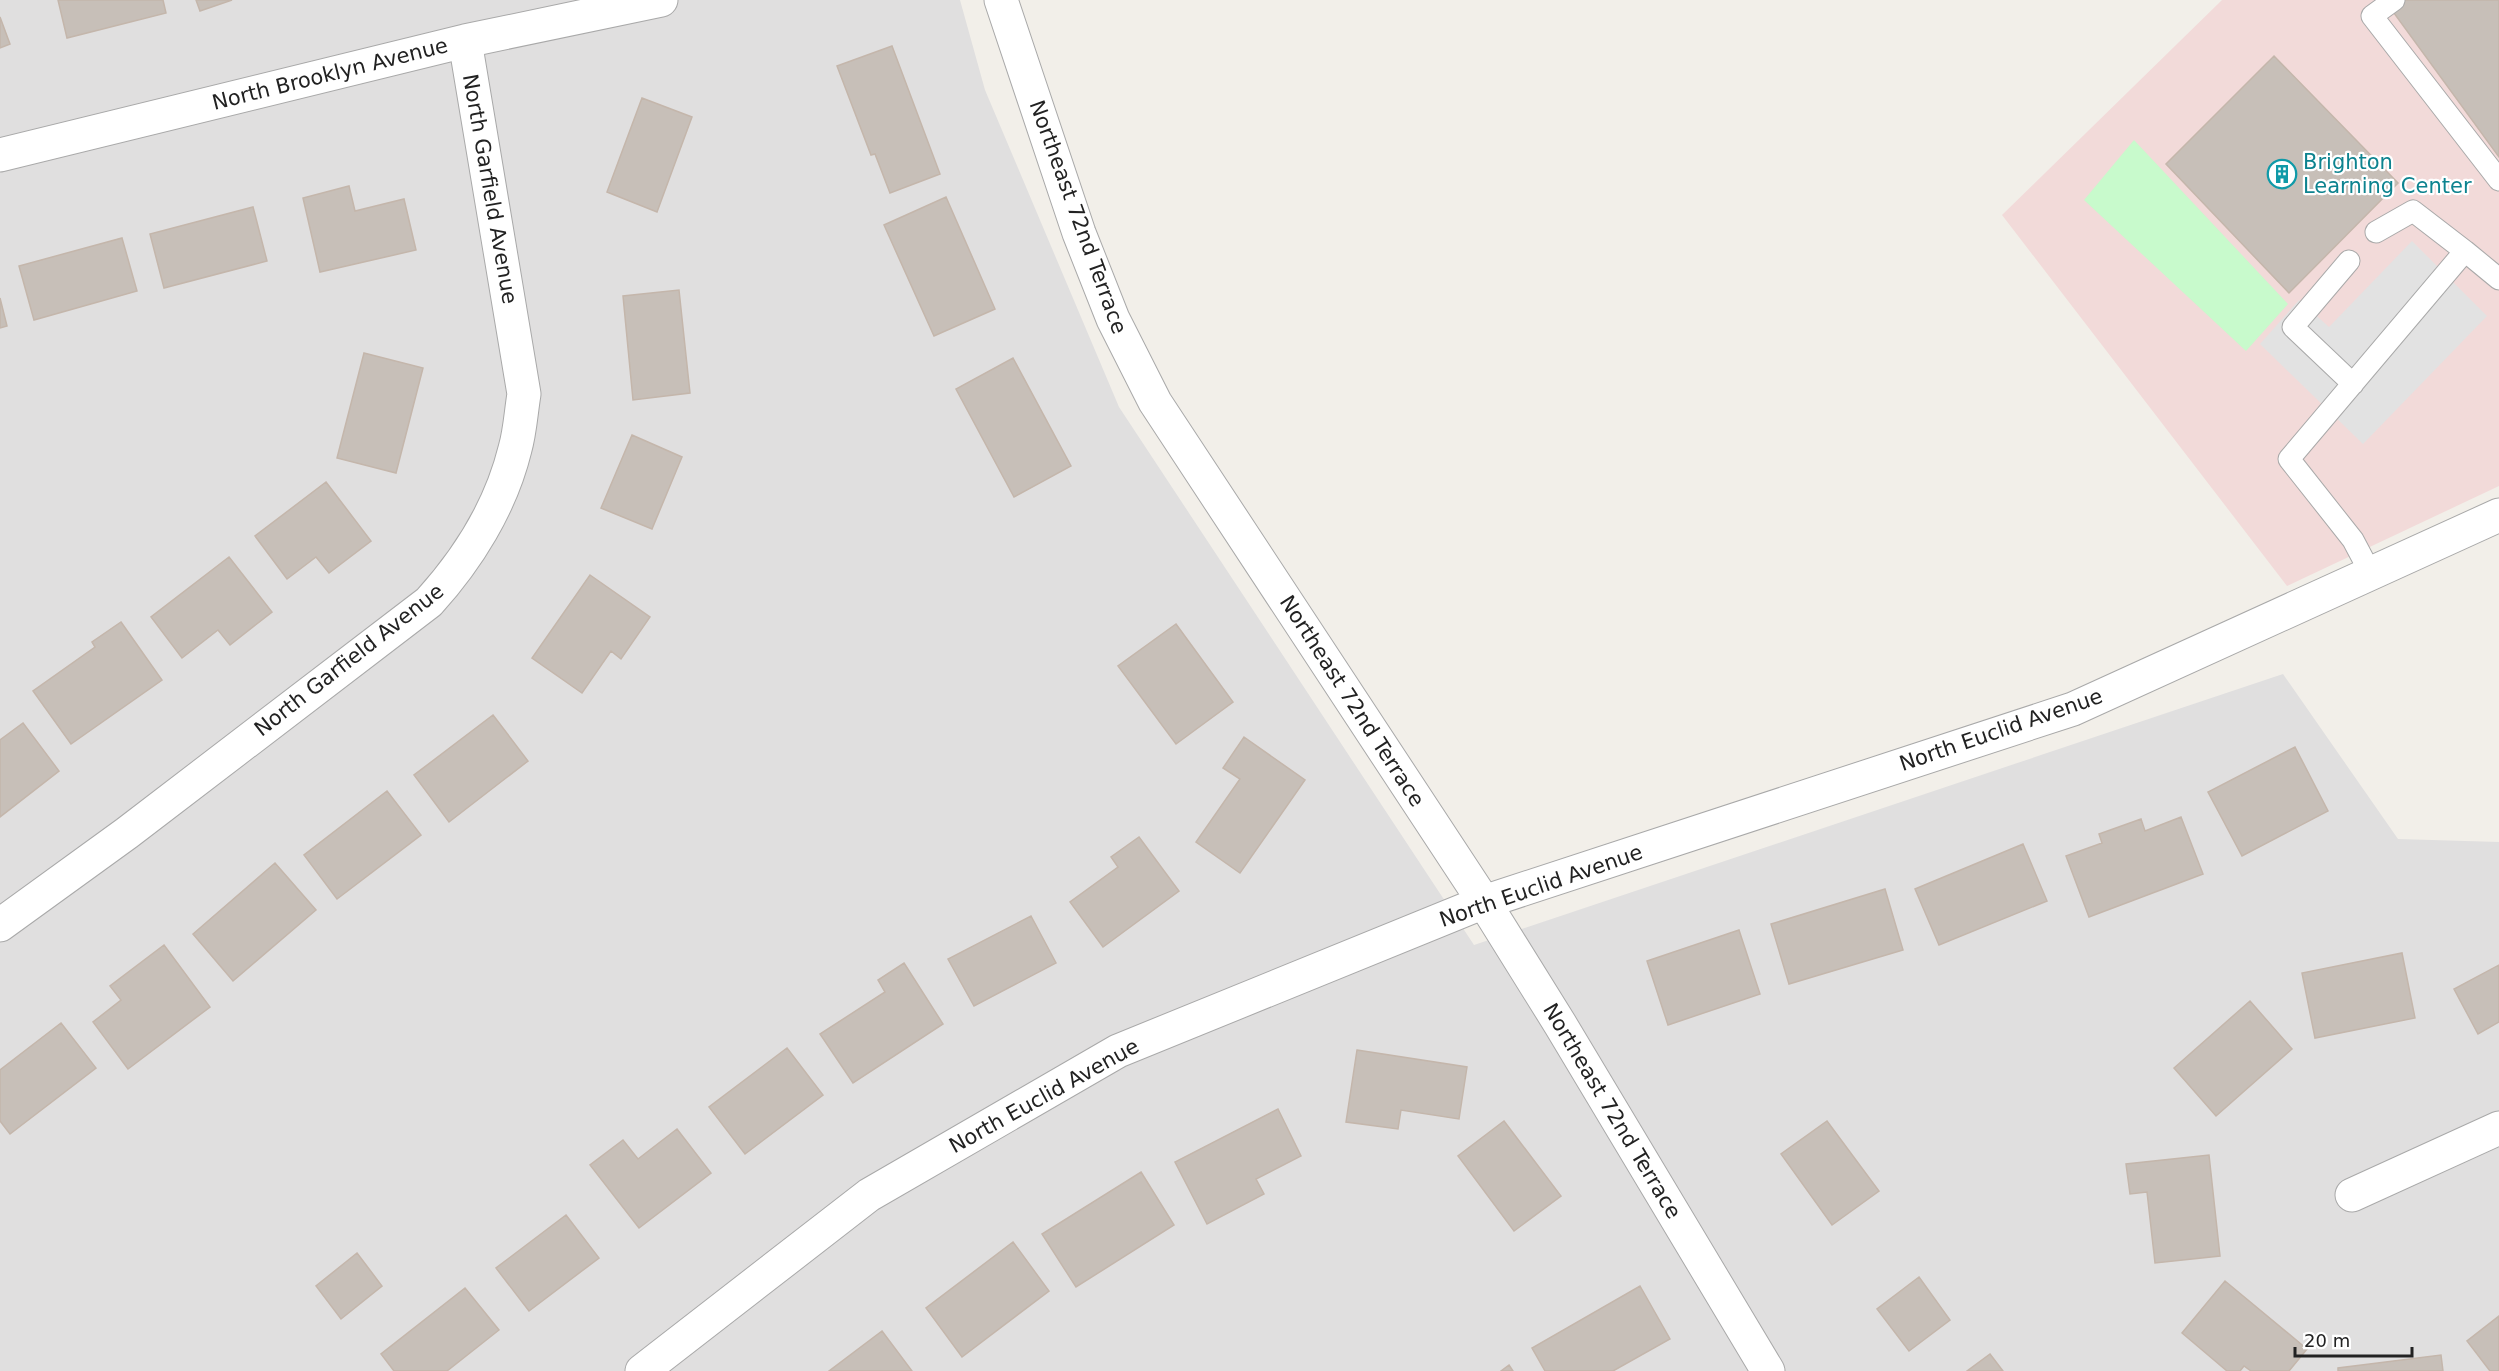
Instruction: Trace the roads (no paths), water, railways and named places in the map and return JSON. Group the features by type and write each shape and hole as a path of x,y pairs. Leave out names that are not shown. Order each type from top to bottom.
{"street":[{"name":"North Brooklyn Avenue","path":"0,155 465,41 661,0"},
{"name":"Northeast 72nd Terrace","path":"1001,0 1079,233 1113,319 1155,402 1484,902 1560,1024 1768,1371"},
{"name":"North Garfield Avenue","path":"0,925 127,833 429,602 466,556 495,505 515,450 524,394 465,41"},
{"name":"North Euclid Avenue","path":"642,1371 869,1195 1118,1051 1484,902 2073,709 2499,515"},
{"path":"2352,1195 2499,1128"}],"lane":[{"path":"2394,0 2372,16 2499,180"},
{"path":"2376,232 2414,211 2499,279"},
{"path":"2371,574 2353,540 2289,459 2465,251"},
{"path":"2349,261 2294,327 2353,384"}],"place":[{"name":"Brighton Learning Center","path":"2282,174"}]}
